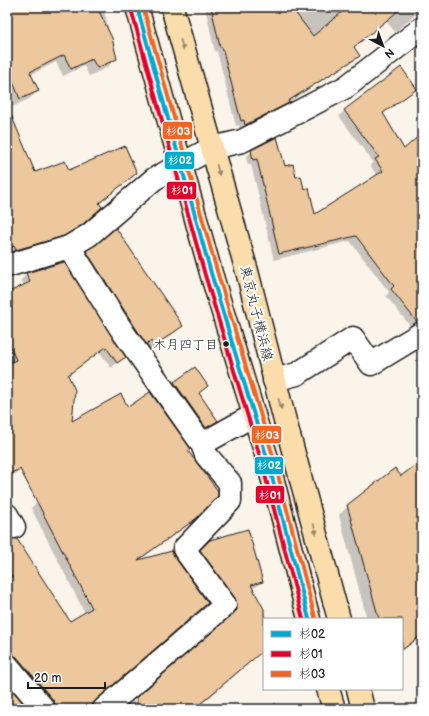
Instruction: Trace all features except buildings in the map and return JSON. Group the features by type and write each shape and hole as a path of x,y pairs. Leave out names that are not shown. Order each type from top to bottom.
{"main road":[{"path":"137,7 254,415 309,618"},
{"name":"東京丸子横浜線","path":"172,7 248,275 274,380 339,618"},
{"path":"328,690 334,709"},
{"path":"358,690 363,709"}],"street":[{"path":"7,266 69,247 89,235 154,179 212,148 242,141 346,87 422,28"},
{"path":"69,247 123,332 202,444 206,455 230,483 230,501 184,549 225,604 111,707"},
{"path":"274,380 297,374 353,338 371,364 422,334"},
{"path":"202,444 254,415"},
{"path":"7,665 44,709"}],"transit line":[{"name":"杉02","path":"137,7 211,273 267,458 309,618"},
{"name":"杉03","path":"143,7 217,271 273,456 315,617"},
{"name":"杉01","path":"131,9 205,275 261,460 303,618"}],"place":[{"name":"木月四丁目","path":"226,344"}]}
